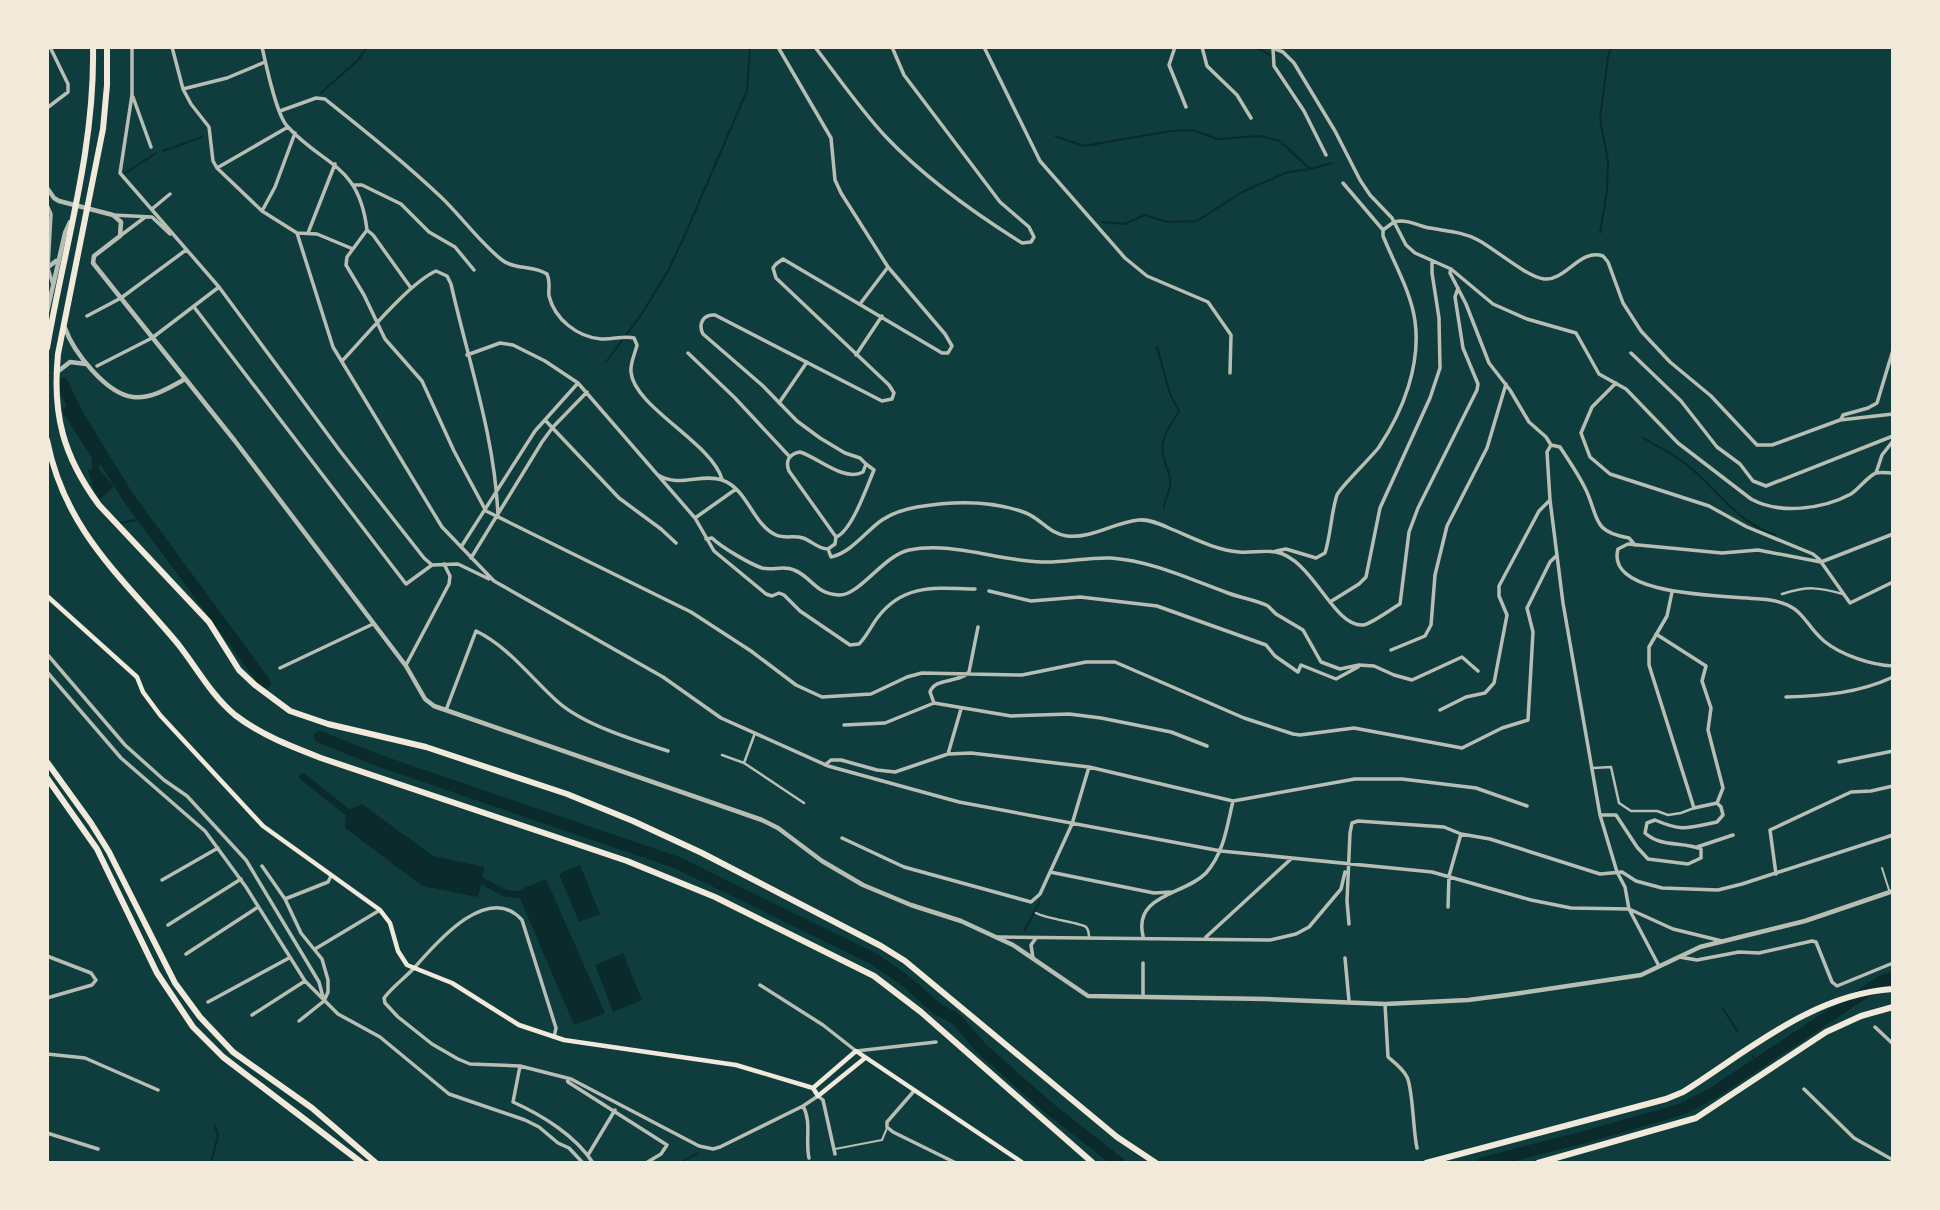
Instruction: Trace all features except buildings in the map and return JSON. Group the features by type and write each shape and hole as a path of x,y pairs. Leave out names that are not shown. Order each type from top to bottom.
{"highway":[{"path":"47,348 90,134 93,47"},
{"path":"107,47 103,129 56,373 60,426 71,460 99,505 209,622 239,670 290,711 312,720 426,747 566,793 702,853 880,946 913,968 1117,1137 1156,1163"},
{"path":"47,440 55,474 67,502 95,549 179,646 220,701 250,726 280,743 321,758 627,861 715,897 850,964 896,991 1093,1163"},
{"path":"47,762 97,833 175,983 200,1017 233,1052 312,1108 376,1163"},
{"path":"47,778 97,849 157,973 193,1027 223,1057 362,1163"},
{"path":"1426,1163 1666,1099 1683,1092 1821,1006 1874,990 1893,989"},
{"path":"1538,1163 1696,1118 1826,1032 1861,1016 1893,1007"}],"main road":[{"path":"47,596 137,677 143,692 160,715 263,827 380,909 390,923 402,961 414,968 452,983 519,1025 554,1037 736,1065 813,1088 818,1096 865,1058"},
{"path":"813,1088 856,1051 1023,1163"}],"street":[{"path":"47,108 68,92 68,83 50,47"},
{"path":"132,47 132,95 120,173 219,287 340,451 432,565"},
{"path":"172,47 183,89 209,127 213,160 217,168 262,211 297,233 328,237 353,249"},
{"path":"262,47 285,124 335,164 353,185 363,205 367,230 411,288"},
{"path":"778,47 831,138 835,180 841,193 888,267 951,344 950,351 947,354 942,353 788,260 779,261 774,268 776,278 889,385 894,393 892,399 881,401 715,315 708,315 703,319 703,334 797,421 845,453 860,458 874,470 848,527 836,537"},
{"path":"815,47 886,136 911,159 967,208 1022,243 1031,242 1034,237 1029,227 1000,202 904,75 892,47"},
{"path":"984,47 1040,162 1125,257 1147,276 1208,302 1231,335 1230,373"},
{"path":"1175,47 1169,65 1186,107"},
{"path":"1202,47 1207,66 1237,95 1251,118"},
{"path":"1326,155 1304,111 1274,66 1272,48 1283,52 1294,62 1365,188 1394,222 1406,245 1415,253 1451,269 1493,304 1527,319 1576,333 1595,369 1603,377 1635,397 1685,449 1760,504 1785,507 1824,505 1853,492 1877,473 1882,455 1893,441"},
{"path":"183,89 227,78 265,62"},
{"path":"132,95 150,147"},
{"path":"280,111 316,98 325,99 395,154 504,262 547,274 550,299 573,331 598,339 634,338 637,345 631,369 635,383 646,398 718,469 722,480"},
{"path":"217,168 289,127"},
{"path":"262,211 275,187 295,133"},
{"path":"308,233 335,164"},
{"path":"1343,183 1383,230"},
{"path":"353,185 362,185 401,204 429,232 461,252 474,271"},
{"path":"47,188 54,198 65,202 113,215 152,218 172,235"},
{"path":"152,209 170,194"},
{"path":"47,205 51,214 47,268 53,287"},
{"path":"47,312 65,233 75,212"},
{"path":"113,215 121,222 120,236"},
{"path":"146,216 94,256 93,263 235,441 406,666 425,699 446,710 762,820 863,885 961,921 995,937 1033,958 1088,996 1385,1004 1468,1000 1507,995 1641,975 1700,947 1805,922 1891,891"},
{"path":"828,549 830,557 836,556 882,519 910,509 945,504 992,503 1026,513 1064,536 1075,537 1140,520 1161,524 1201,542 1237,552 1286,548 1316,558 1325,553 1337,496 1341,488 1366,465 1378,449 1404,402 1412,370 1415,323 1410,300 1382,236 1383,230 1402,220 1477,239 1544,279 1556,276 1591,255 1603,256 1608,262 1623,303 1641,331 1670,362 1711,396 1757,445 1772,445 1840,420 1893,414"},
{"path":"367,230 345,262 386,340 422,381 486,511 691,612 751,651 796,685 822,697 871,694 922,673 1022,675 1087,662 1115,662 1244,718 1300,735 1353,728 1462,748 1502,728 1526,721 1533,632 1527,608 1550,562 1557,555"},
{"path":"297,233 333,347 442,527 494,581"},
{"path":"87,316 121,298 186,250"},
{"path":"47,268 59,258"},
{"path":"1330,602 1366,577 1380,508 1437,380 1440,341 1432,261"},
{"path":"860,304 888,267"},
{"path":"1451,269 1450,273 1485,356 1506,384 1528,422 1546,437 1551,445"},
{"path":"342,361 411,288 436,271 447,276 484,416 497,493 498,516"},
{"path":"97,366 152,338 219,287"},
{"path":"1274,551 1300,566 1345,619 1366,624 1399,604 1409,532 1418,508 1477,390 1478,384 1463,348 1455,297 1458,289"},
{"path":"194,307 406,584 432,565 463,565 663,677 721,718 825,765 959,802 1221,851 1449,876 1531,900 1571,908 1629,909 1661,925 1725,942"},
{"path":"856,355 882,316"},
{"path":"64,325 74,348 87,365 109,386 128,397 149,396 185,379"},
{"path":"467,355 500,343 513,345 545,361 579,383 695,518 713,551 766,594 785,595 800,611 850,645 859,644 878,616 910,592 921,588 975,589"},
{"path":"1840,420 1843,415 1877,403 1893,350"},
{"path":"688,353 790,457"},
{"path":"1632,353 1681,401 1717,447 1740,464 1753,481 1766,486 1893,436"},
{"path":"56,373 70,362 87,365"},
{"path":"779,403 807,362"},
{"path":"461,547 535,431 579,383"},
{"path":"1616,383 1592,407 1583,426 1584,442 1590,457 1610,474 1709,506 1746,527 1807,550 1821,562 1848,601 1852,602 1893,582"},
{"path":"1391,650 1429,632 1435,575 1447,526 1487,448 1506,384"},
{"path":"471,558 553,427 587,392"},
{"path":"545,420 619,498 676,543"},
{"path":"1551,445 1547,452 1550,500 1563,603 1600,815 1617,872 1625,887 1629,909 1659,966"},
{"path":"1551,445 1558,445 1565,455 1586,490 1600,526 1611,535 1629,538 1635,545"},
{"path":"658,475 675,481 722,480 736,489 771,532 780,536 802,538 822,549 828,549 835,544 836,537 789,471 787,463 790,457 800,452 844,474 855,476 863,472 866,464"},
{"path":"1877,473 1893,473"},
{"path":"695,518 736,489"},
{"path":"1440,710 1466,697 1485,693 1494,683 1507,615 1499,594 1499,586 1539,511 1550,500"},
{"path":"1893,534 1821,562 1758,551 1723,553 1628,544 1618,549 1616,558 1624,571 1637,582 1672,592 1771,600 1787,605 1800,611 1826,643 1873,664 1893,666"},
{"path":"706,540 712,538 724,548 762,568 791,569 804,576 818,590 841,596 849,594 891,559 909,550 932,548 1042,562 1109,558 1138,561 1264,604 1303,630 1319,661 1337,668 1374,666 1412,680 1462,657 1478,671"},
{"path":"406,666 449,584 450,576 444,564"},
{"path":"1782,594 1802,587 1812,587 1843,594"},
{"path":"989,591 1031,601 1080,597 1157,606 1266,645 1275,656 1298,673 1301,666 1336,679 1359,665"},
{"path":"1672,592 1667,616 1649,647 1649,666 1694,807"},
{"path":"281,668 373,624"},
{"path":"934,703 931,687 936,683 965,677 969,672 978,627"},
{"path":"446,710 476,631 493,639 560,704 626,738 668,751"},
{"path":"1656,634 1706,666 1702,681 1711,708 1707,730 1723,788 1717,803"},
{"path":"47,654 125,745 155,773 187,796 246,860 319,982 324,1001"},
{"path":"47,673 121,758 205,831 241,879 305,981 338,1014 380,1037 449,1094 539,1127 558,1143 569,1148 583,1163"},
{"path":"1786,697 1838,694 1877,685 1893,677"},
{"path":"844,725 885,723 934,703 1012,716 1069,714 1101,718 1171,733 1207,746"},
{"path":"948,754 961,709"},
{"path":"744,763 755,733"},
{"path":"1839,762 1893,751"},
{"path":"825,765 831,760 841,760 895,772 948,754 971,753 1089,767 1233,801 1355,779 1402,779 1476,788 1527,806"},
{"path":"722,755 744,763 804,803"},
{"path":"842,838 904,867 1031,902 1040,894 1072,824 1089,767"},
{"path":"1592,768 1611,767 1619,803 1631,811 1657,811 1668,815 1717,803"},
{"path":"1776,874 1770,830 1851,792 1893,786"},
{"path":"1143,937 1141,928 1144,913 1152,902 1192,884 1205,874 1221,851 1233,801"},
{"path":"1717,803 1723,812 1722,818 1717,822 1677,829 1652,820 1645,826 1645,833 1658,841 1697,847 1733,835"},
{"path":"1600,815 1616,815 1643,855 1653,861 1693,863 1701,858 1702,853 1697,847"},
{"path":"1349,924 1348,863 1352,823 1363,821 1444,827 1600,874 1622,872 1636,881 1662,888 1702,890 1725,889 1893,835"},
{"path":"1448,907 1449,876 1461,834"},
{"path":"162,880 218,848"},
{"path":"1205,939 1292,858"},
{"path":"995,937 1270,940 1296,934 1309,926 1341,889 1348,863"},
{"path":"262,866 285,899 300,933 322,959 329,983 324,1001 299,1020"},
{"path":"1050,872 1154,894 1174,891"},
{"path":"285,899 328,882 331,876"},
{"path":"168,925 241,879"},
{"path":"186,954 258,907"},
{"path":"554,1037 556,1028 522,920 506,909 486,908 455,927 436,943 384,998 385,1003 398,1017 432,1044 470,1064 520,1066 567,1078 638,1112 699,1146 713,1149 803,1106 818,1096 823,1100 834,1152"},
{"path":"315,948 380,909"},
{"path":"1036,912 1049,919 1084,925 1090,938"},
{"path":"1033,958 1031,945 1037,938"},
{"path":"1679,957 1697,960 1739,952 1759,953 1812,941 1816,942 1832,982 1837,986 1893,963"},
{"path":"47,956 85,970 96,980 92,985 47,998"},
{"path":"208,1002 290,957"},
{"path":"1345,958 1349,1001"},
{"path":"1143,963 1143,997"},
{"path":"252,1015 305,981"},
{"path":"760,985 823,1025 856,1051 936,1042"},
{"path":"1385,1004 1388,1057 1406,1076 1410,1086 1413,1132 1417,1148"},
{"path":"1875,1027 1893,1044"},
{"path":"47,1054 85,1058 158,1090"},
{"path":"520,1066 513,1102 549,1122 588,1155 593,1163"},
{"path":"567,1078 568,1082 667,1144 661,1154 646,1163"},
{"path":"1804,1089 1854,1138 1893,1160"},
{"path":"914,1091 887,1122 887,1127 956,1163"},
{"path":"803,1106 808,1117 806,1147 809,1158"},
{"path":"588,1155 615,1110"},
{"path":"47,1133 98,1149"}],"lane":[{"path":"1882,868 1891,891"},
{"path":"834,1152 882,1140 887,1127"}],"water":[{"path":"99,469 114,486 100,499 94,491 88,470"},
{"path":"362,804 433,856 485,867 478,897 422,886 345,828 346,811"},
{"path":"580,865 600,914 579,922 559,874"},
{"path":"546,879 605,1013 574,1025 517,891"},
{"path":"623,953 642,1000 613,1012 595,965"}],"waterway":[{"path":"320,94 358,60 367,47"},
{"path":"606,362 641,315 669,269 684,237 747,91 750,47"},
{"path":"1255,47 1272,56"},
{"path":"1600,233 1607,191 1608,161 1600,119 1611,47"},
{"path":"1055,136 1084,146 1171,131 1193,130 1217,139 1260,136 1280,141 1310,169"},
{"path":"163,151 202,137"},
{"path":"124,174 156,153"},
{"path":"1102,222 1124,224 1145,215 1167,222 1197,221 1242,192 1288,172 1332,163"},
{"path":"1157,347 1170,394 1179,411 1166,433 1163,446 1170,476 1164,508"},
{"path":"62,383 78,416 128,497 265,683"},
{"path":"72,406 66,411 95,456 96,469"},
{"path":"1643,438 1686,464 1738,514 1776,535"},
{"path":"121,523 145,518"},
{"path":"320,737 377,760 678,863 874,959 906,981 936,1008 956,1019 982,1049 1049,1108 1119,1163"},
{"path":"303,777 346,811"},
{"path":"482,881 505,893 519,895"},
{"path":"1025,930 1040,901"},
{"path":"1483,1163 1682,1109 1713,1093 1882,981 1893,978"},
{"path":"1723,1009 1738,1032"},
{"path":"1752,1055 1757,1063"},
{"path":"211,1163 218,1136 215,1126"},
{"path":"680,1163 698,1153"}]}
